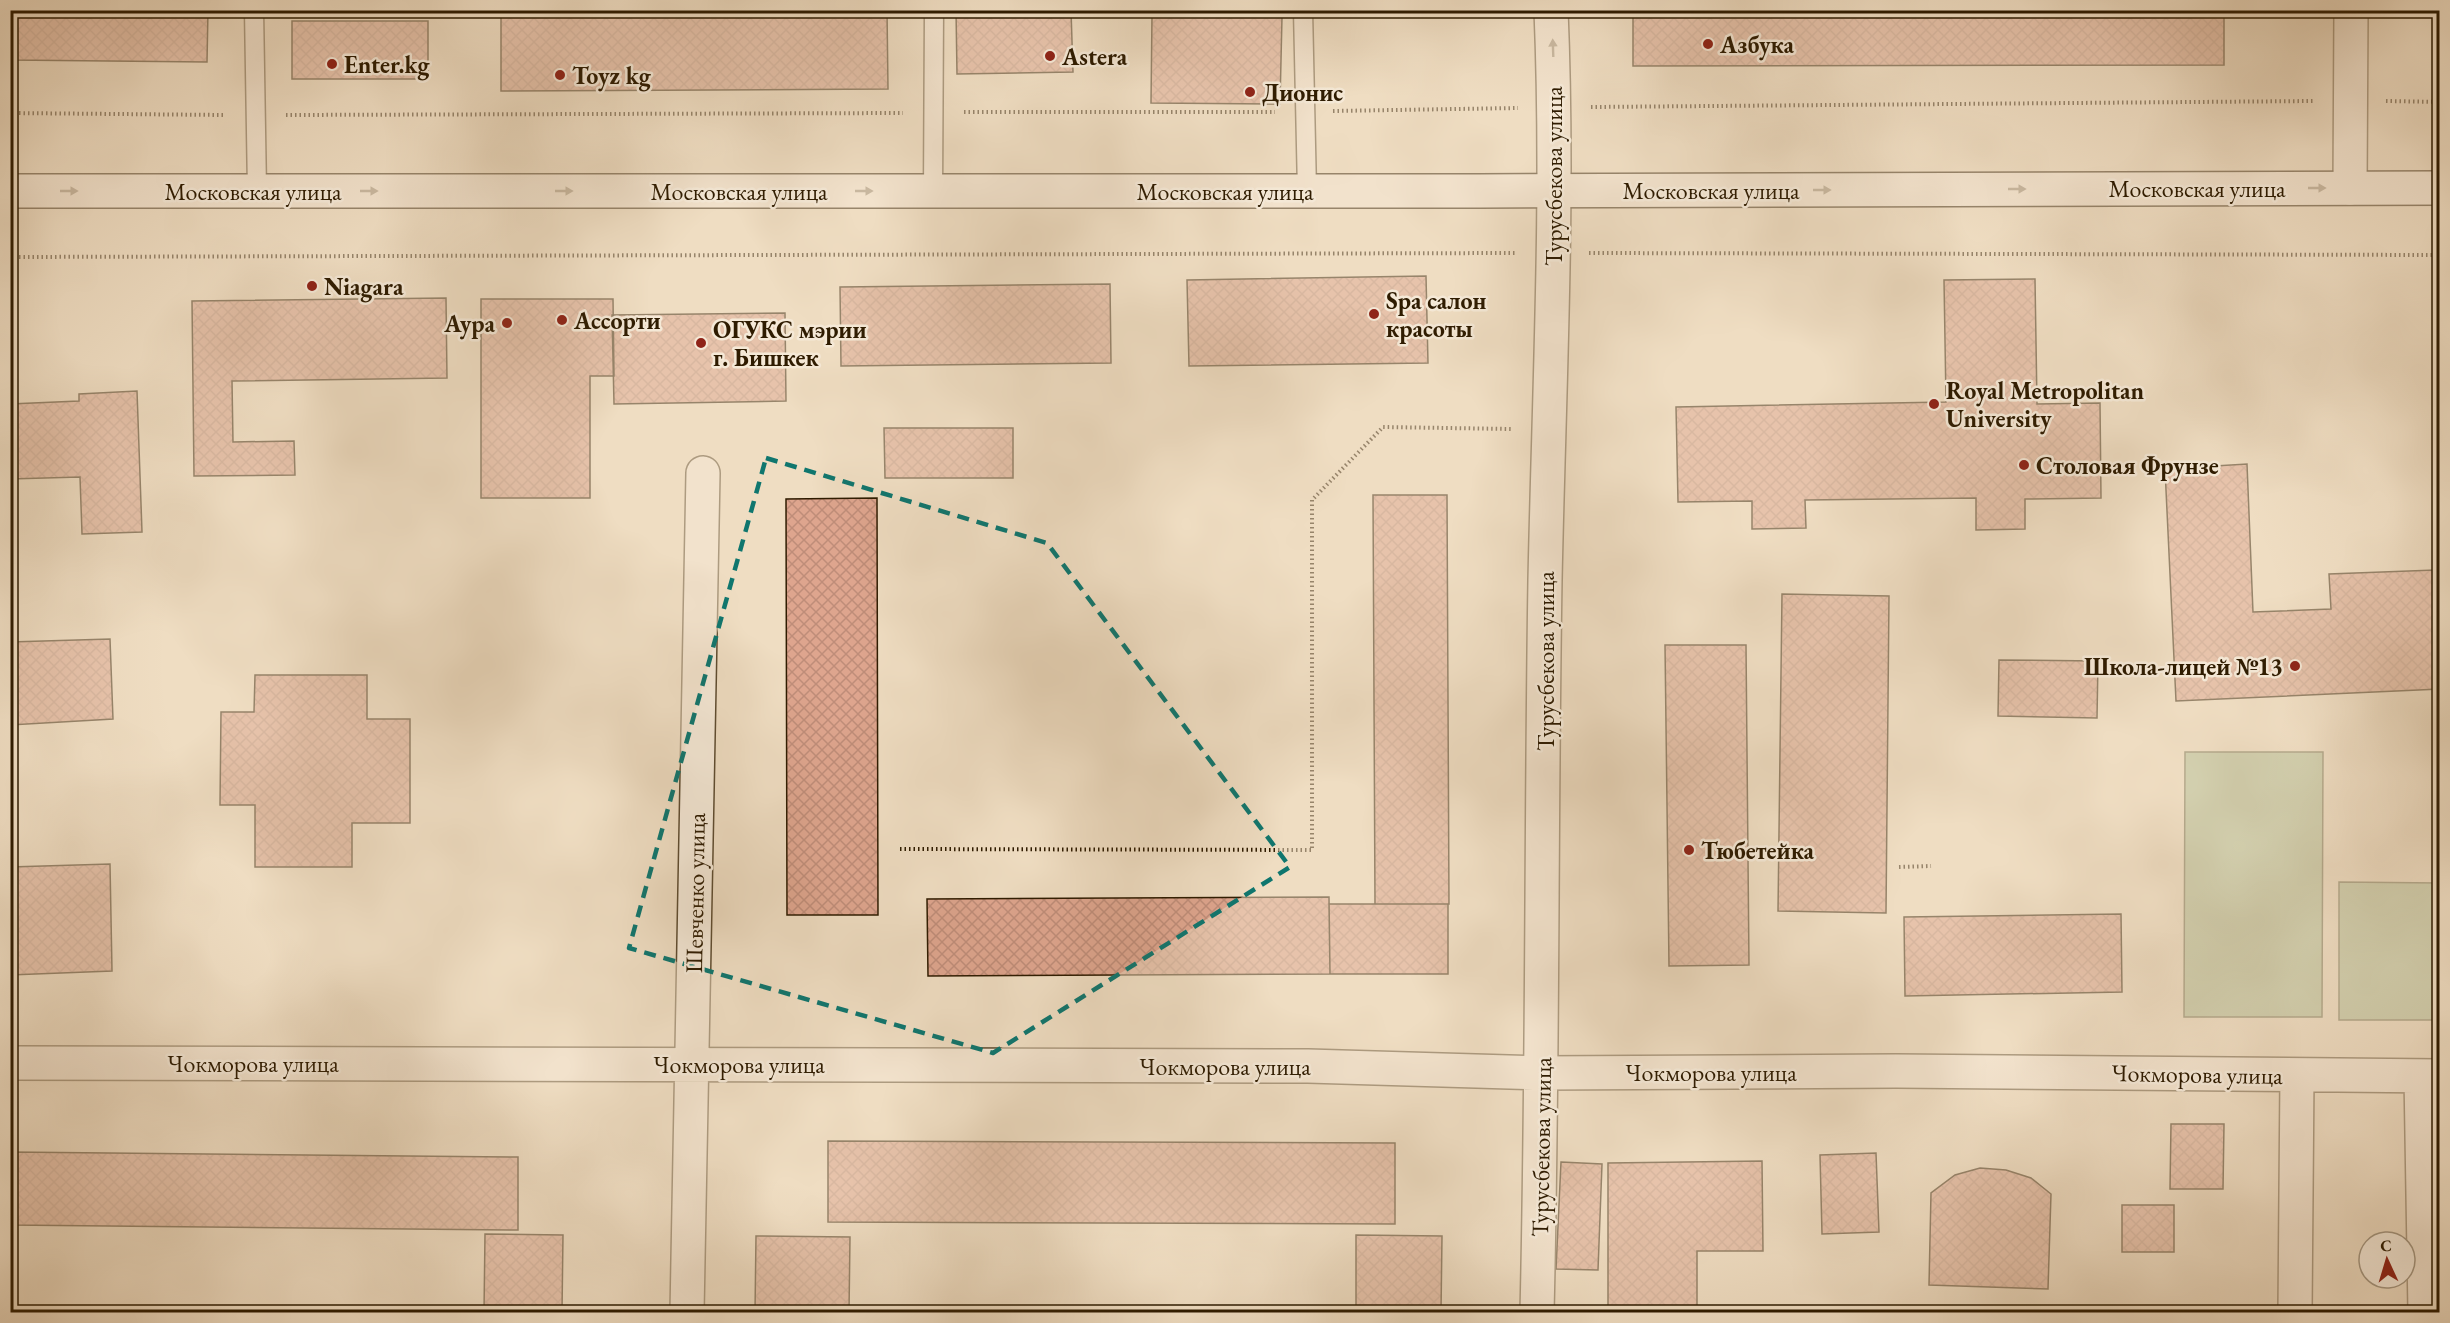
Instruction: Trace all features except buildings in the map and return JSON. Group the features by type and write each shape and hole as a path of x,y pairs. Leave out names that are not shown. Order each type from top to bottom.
{"street":[{"name":"Турусбекова улица","path":"1537,1312 1542,1073 1548,429 1555,107 1551,10"},
{"path":"2350,188 2351,10"},
{"name":"Московская улица","path":"10,191 1554,191 2439,188"},
{"name":"Шевченко улица","path":"687,1312 703,473"},
{"name":"Чокморова улица","path":"10,1063 1308,1066 1542,1073 1896,1071 2430,1076"},
{"path":"2295,1312 2297,1075"},
{"path":"2425,1312 2430,1076"}],"lane":[{"path":"254,10 256,191"},
{"path":"933,191 934,10"},
{"path":"1303,10 1307,191"}],"path":[{"path":"10,113 255,115 1307,112 1555,107 2439,102"},
{"path":"10,257 1553,253 2439,255"},
{"path":"900,849 1312,850 1312,500 1383,427 1548,429"},
{"path":"1899,867 1931,867"}],"highlighted area":[{"path":"766,458 1047,543 1290,867 993,1053 629,948"}],"green space":[{"path":"2185,752 2323,752 2322,1017 2184,1017"},
{"path":"2339,882 2439,883 2439,1020 2339,1020"}],"place":[{"name":"Азбука","path":"1708,44"},
{"name":"Astera","path":"1050,56"},
{"name":"Enter.kg","path":"332,64"},
{"name":"Toyz kg","path":"560,75"},
{"name":"Дионис","path":"1250,92"},
{"name":"Niagara","path":"312,286"},
{"name":"Spa салон красоты","path":"1374,314"},
{"name":"Ассорти","path":"562,320"},
{"name":"Аура","path":"507,323"},
{"name":"ОГУКС мэрии г. Бишкек","path":"701,343"},
{"name":"Royal Metropolitan University","path":"1934,404"},
{"name":"Столовая Фрунзе","path":"2024,465"},
{"name":"Школа-лицей №13","path":"2295,666"},
{"name":"Тюбетейка","path":"1689,850"}]}
